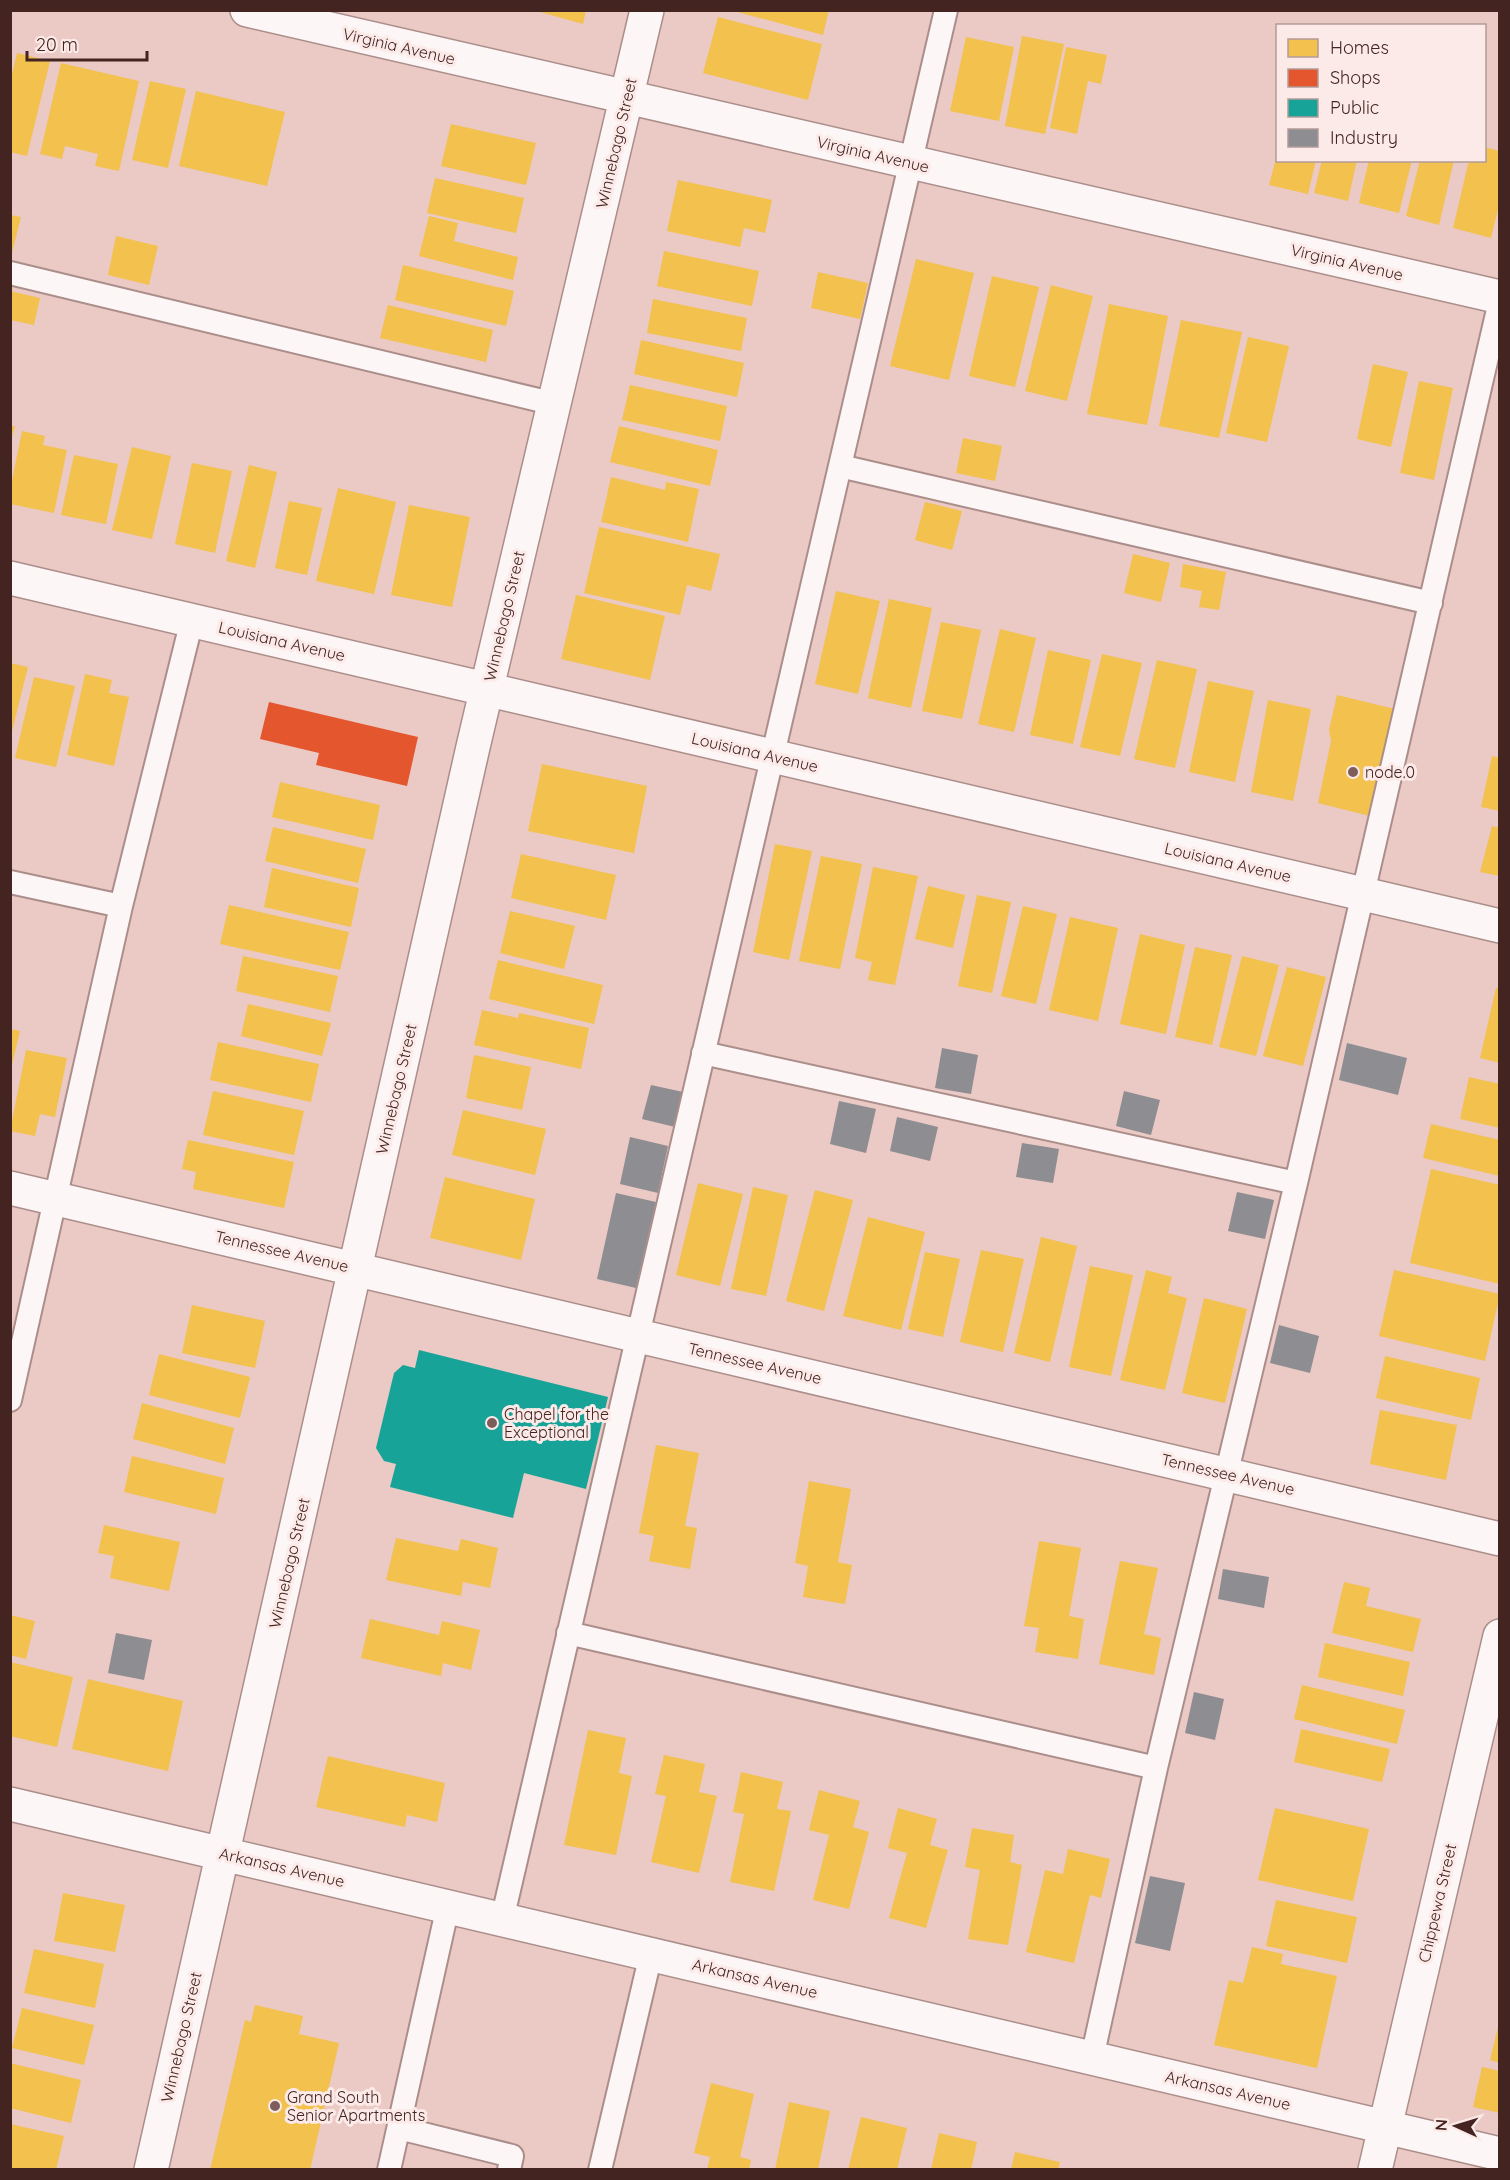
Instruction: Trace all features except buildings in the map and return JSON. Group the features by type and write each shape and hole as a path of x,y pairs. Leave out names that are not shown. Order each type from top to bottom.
{"street":[{"name":"Virginia Avenue","path":"247,10 1500,299"},
{"name":"Winnebago Street","path":"151,2169 487,689 647,10"},
{"name":"Louisiana Avenue","path":"10,578 1500,926"},
{"name":"Tennessee Avenue","path":"10,1188 1500,1539"},
{"name":"Chippewa Street","path":"1375,2169 1500,1636"},
{"name":"Arkansas Avenue","path":"10,1804 1500,2154"}],"lane":[{"path":"502,1920 946,10"},
{"path":"10,273 555,404"},
{"path":"1092,2058 1156,1768 1364,894 1500,299"},
{"path":"840,466 1431,603"},
{"path":"10,1400 121,906 192,620"},
{"path":"10,882 121,906"},
{"path":"703,1053 1296,1183"},
{"path":"568,1633 1156,1768"},
{"path":"389,2169 448,1906"},
{"path":"600,2169 651,1954"},
{"path":"399,2128 512,2156 509,2169"}],"place":[{"name":"node.0","path":"1353,772"},
{"name":"Chapel for the Exceptional","path":"492,1423"},
{"name":"Grand South Senior Apartments","path":"275,2106"}]}
